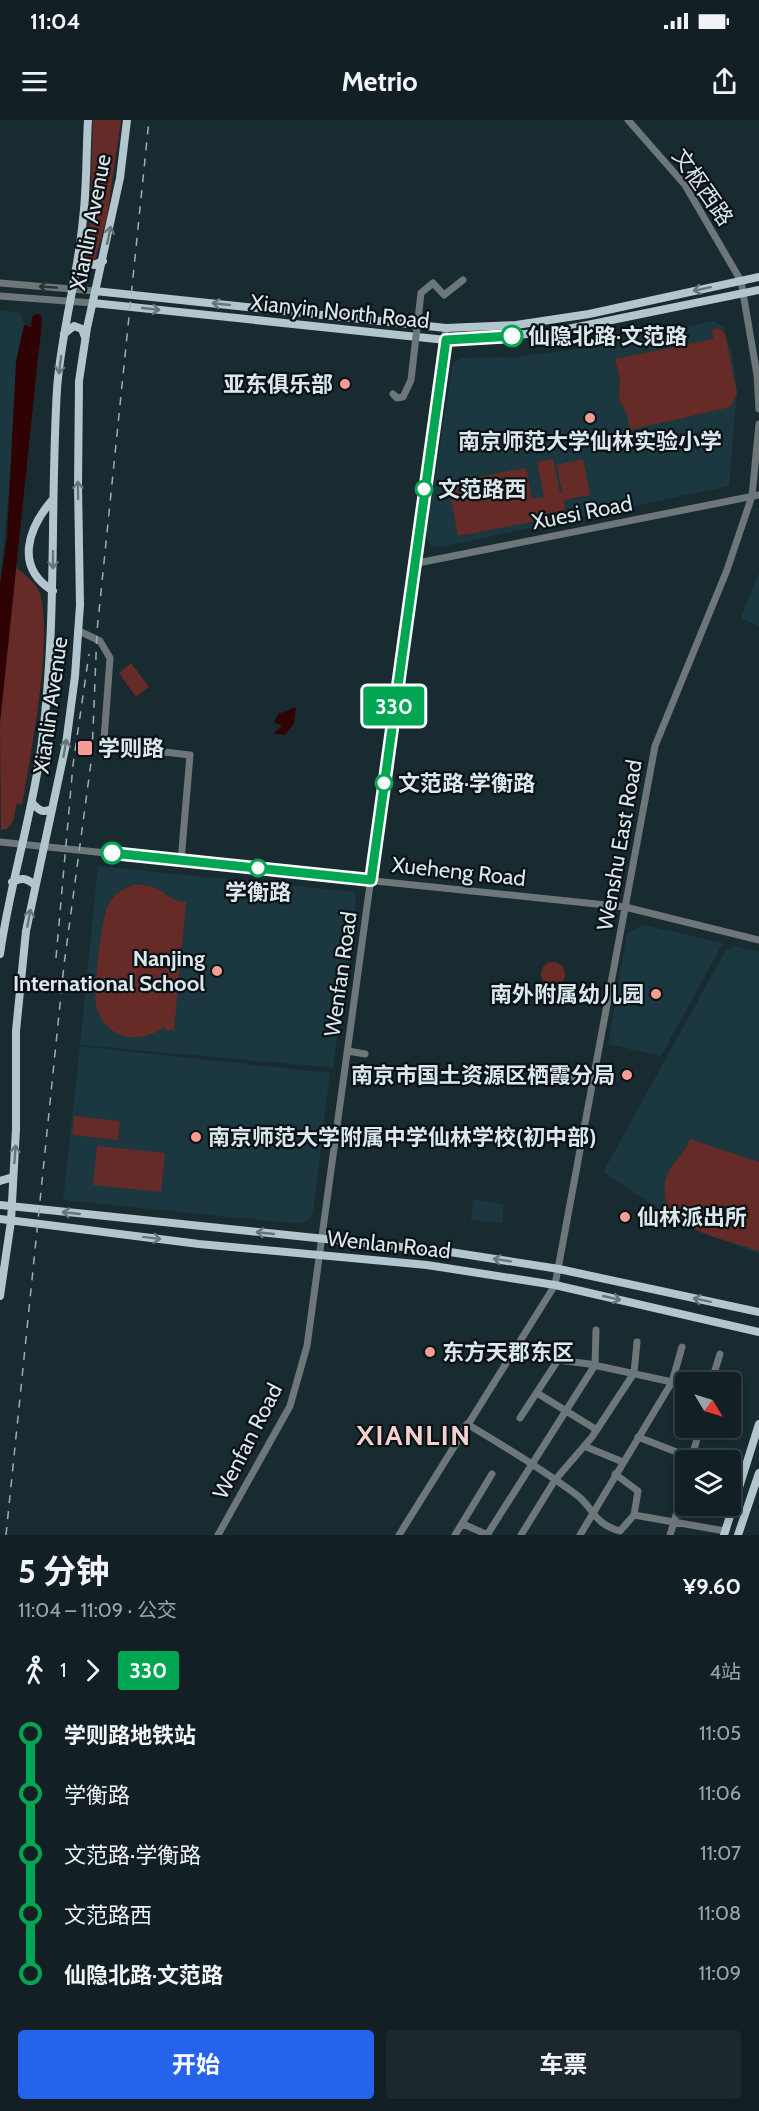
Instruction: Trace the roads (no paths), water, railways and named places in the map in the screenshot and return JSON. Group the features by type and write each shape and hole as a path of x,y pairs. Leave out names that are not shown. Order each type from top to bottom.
{"main road":[{"name":"Xianlin Avenue","path":"0,954 12,882 33,804 47,700 53,591 53,499 57,387 84,218 88,120"},
{"name":"Xianlin Avenue","path":"0,1296 3,1251 11,1221 16,1129 16,1031 26,931 66,744 78,631 80,381 85,337 120,178 126,120"},
{"path":"78,258 94,265 103,261"},
{"name":"Xianyin North Road","path":"95,291 446,328 516,325 589,314 759,278"},
{"name":"Xianyin North Road","path":"93,303 446,340 553,332 759,290"},
{"path":"64,334 66,329 74,326 82,329 85,337"},
{"path":"53,499 34,523 28,563 39,583 53,591"},
{"path":"33,804 39,811 52,809"},
{"path":"12,882 20,878 27,879 35,885"},
{"path":"0,1180 13,1177"},
{"name":"Wenlan Road","path":"0,1205 450,1252 560,1269 759,1312"},
{"name":"Wenlan Road","path":"0,1219 200,1244 427,1265 555,1284 759,1332"},
{"path":"725,1533 759,1424"},
{"path":"738,1535 759,1473"}],"street":[{"name":"文枢西路","path":"628,120 685,185 741,281"},
{"path":"393,394 397,398 403,397 411,380 421,294 433,283 444,295 463,280"},
{"path":"741,281 757,375 759,409"},
{"path":"0,283 95,291"},
{"path":"0,296 93,303"},
{"name":"Wenfan Road","path":"218,1535 290,1406 307,1346 446,328"},
{"name":"Wenshu East Road","path":"399,1535 555,1284 560,1269 655,746 756,496 759,424"},
{"name":"Xuesi Road","path":"413,564 756,496"},
{"path":"78,631 100,641 110,658 104,740 106,747 113,750 120,747 190,755 181,861"},
{"name":"Xueheng Road","path":"2,842 625,907 759,940"},
{"path":"348,1051 364,1054"},
{"path":"571,1078 593,1082"},
{"path":"463,1524 487,1535 595,1365 596,1330"},
{"path":"521,1535 555,1480 597,1430 634,1373 637,1342"},
{"path":"580,1535 672,1382 682,1347"},
{"path":"714,1372 720,1354"},
{"path":"520,1418 558,1360 595,1365 675,1383"},
{"path":"537,1393 597,1430"},
{"path":"467,1424 533,1464 578,1495 592,1515 619,1533 634,1515 638,1491 615,1474"},
{"path":"638,1437 675,1452"},
{"path":"584,1446 623,1462"},
{"path":"455,1535 492,1474"},
{"path":"634,1515 725,1533"},
{"path":"670,1535 677,1516"}],"waterway":[{"path":"35,340 37,319"}],"railway":[{"path":"6,1535 64,965 92,755 97,631 149,120"},
{"path":"56,958 73,765 89,654"}],"place":[{"name":"仙隐北路·文范路","path":"512,336"},
{"name":"亚东俱乐部","path":"345,384"},
{"name":"南京师范大学仙林实验小学","path":"590,418"},
{"name":"文范路西","path":"424,489"},
{"name":"学则路","path":"85,748"},
{"name":"文范路·学衡路","path":"384,783"},
{"name":"学衡路","path":"258,868"},
{"name":"Nanjing International School","path":"217,971"},
{"name":"南外附属幼儿园","path":"656,994"},
{"name":"南京市国土资源区栖霞分局","path":"627,1075"},
{"name":"南京师范大学附属中学仙林学校(初中部)","path":"196,1137"},
{"name":"仙林派出所","path":"625,1217"},
{"name":"东方天郡东区","path":"430,1352"}],"district":[{"name":"XIANLIN","path":"414,1435"}]}
